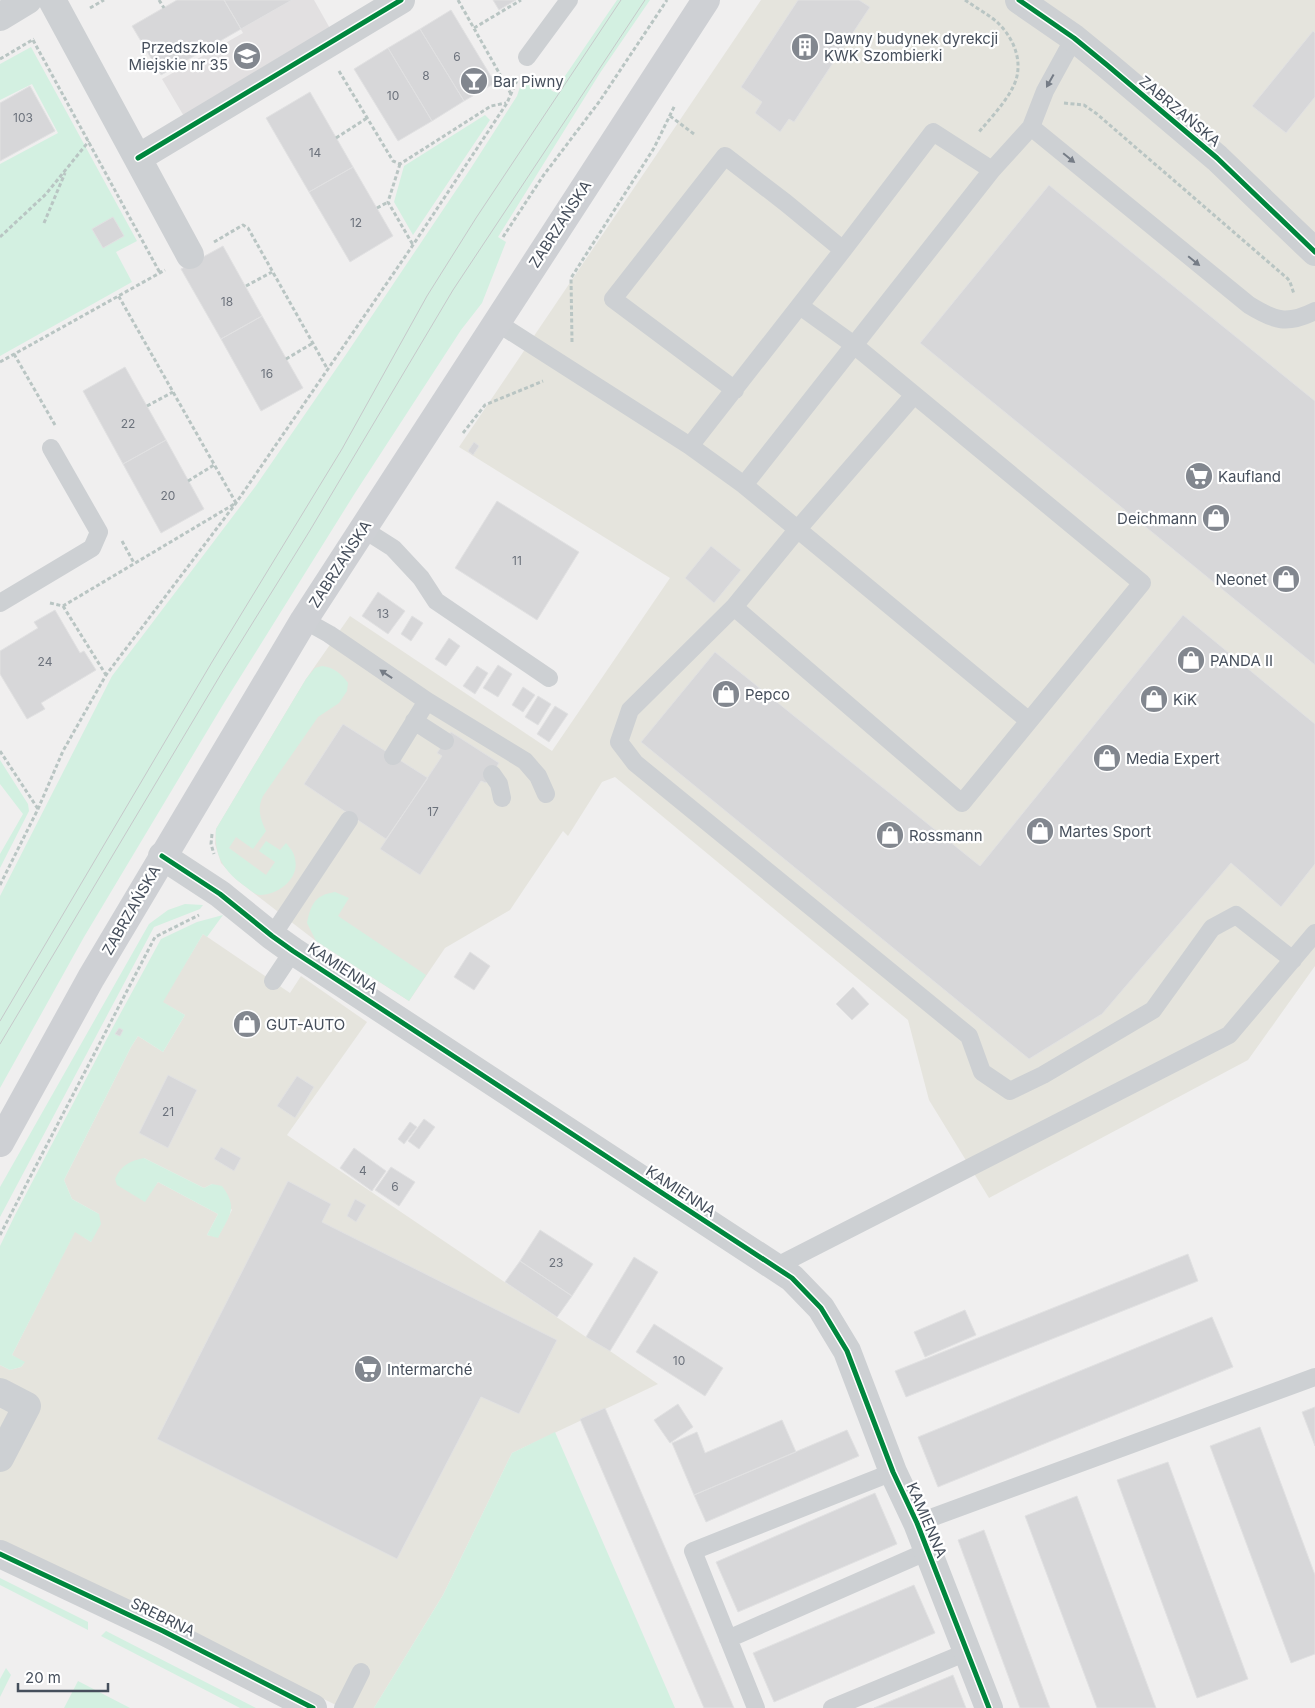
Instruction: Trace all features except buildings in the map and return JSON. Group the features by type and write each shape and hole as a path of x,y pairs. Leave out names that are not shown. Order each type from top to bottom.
{"main road":[{"name":"ZABRZAŃSKA","path":"0,1143 91,978 304,620 706,0"}],"street":[{"path":"0,17 28,0"},
{"path":"52,0 190,255"},
{"path":"138,158 401,0"},
{"name":"ZABRZAŃSKA","path":"1019,0 1074,38 1217,158 1315,252"},
{"name":"KAMIENNA","path":"162,856 220,894 283,943 792,1278 820,1308 847,1351 893,1472 917,1523 989,1708"},
{"path":"0,1392 27,1406 0,1458"},
{"name":"SREBRNA","path":"0,1554 163,1631 313,1708"}],"lane":[{"path":"527,58 569,0"},
{"path":"744,485 992,170 1031,127 1045,91 1074,38"},
{"path":"1031,127 1249,305 1263,314 1280,319 1295,320 1312,312"},
{"path":"690,446 844,250 933,132 992,170"},
{"path":"735,390 613,299 725,156 844,250"},
{"path":"734,607 962,802 1142,583 854,345 800,306"},
{"path":"496,322 690,446 744,485 1029,721"},
{"path":"914,395 797,530 734,607 630,710 619,742 635,763 969,1036 982,1072 1010,1090 1043,1075 1153,1010 1212,928 1236,915 1293,960"},
{"path":"0,602 92,548 99,532 51,448"},
{"path":"363,529 393,548 421,578 436,601 549,678"},
{"path":"304,620 329,634 427,702 525,761 538,776 546,794"},
{"path":"393,756 427,702"},
{"path":"414,721 445,741"},
{"path":"492,774 499,784 502,798"},
{"path":"273,981 283,943 349,820"},
{"path":"774,1267 1229,1035 1315,933"},
{"path":"917,1523 1315,1377"},
{"path":"756,1708 693,1551 893,1472"},
{"path":"728,1638 928,1551"},
{"path":"832,1708 967,1652"},
{"path":"344,1708 361,1672"}],"path":[{"path":"159,0 164,8"},
{"path":"458,0 511,94"},
{"path":"474,28 521,0"},
{"path":"503,238 543,176 599,102 667,0"},
{"path":"964,0 998,23 1005,31 1018,56 1018,75 1012,89 964,152"},
{"path":"33,40 160,272"},
{"path":"0,885 38,808 63,751 106,675 236,503 328,370 507,103 527,58"},
{"path":"341,74 393,161 400,164"},
{"path":"377,208 388,202 400,164 491,106 507,103"},
{"path":"1064,103 1079,104 1089,108 1112,127 1288,279 1296,302 1312,312"},
{"path":"670,116 694,134"},
{"path":"336,138 367,118"},
{"path":"0,237 46,194 89,141"},
{"path":"572,346 571,278 654,148"},
{"path":"44,223 66,169"},
{"path":"388,202 413,245"},
{"path":"0,362 243,225 248,228 328,370"},
{"path":"246,286 272,272"},
{"path":"118,295 236,503"},
{"path":"286,359 313,343"},
{"path":"485,405 548,378"},
{"path":"147,406 173,392"},
{"path":"188,480 214,464"},
{"path":"62,606 236,503"},
{"path":"48,602 62,606 106,675"},
{"path":"0,751 38,808"},
{"path":"0,1234 155,937 206,912"}],"shaded area":[{"name":"Przedszkole Miejskie nr 35","path":"224,0 314,0 332,32 185,118 162,79 243,33"},
{"path":"761,0 1315,0 1315,966 1248,1060 989,1198 929,1100 908,1020 615,777 602,782 568,836 563,831 510,910 445,948 409,1001 316,941 237,880 221,863 215,844 216,829 306,679 350,616 552,751 670,578 459,447"},
{"path":"203,934 290,993 301,976 367,1022 287,1135 658,1384 512,1453 443,1595 374,1708 342,1708 0,1540 0,1365 10,1370 21,1367 24,1363 12,1355 75,1231 91,1242 99,1214 72,1199 64,1180 138,1036 163,1052 185,1015 162,1002","holes":["144,1158 204,1188 212,1184 232,1210 218,1237 207,1235 218,1214 158,1182 144,1201"]}],"green space":[{"path":"617,0 650,0 600,73 498,237 506,242 482,303 461,330 355,493 224,703 84,937 0,1088 0,896 112,676 255,487 345,356 517,96 524,75 550,88 554,85 551,90 554,92"},
{"path":"31,47 137,241 116,252 132,282 0,356 0,164 58,133 32,84 0,100 0,64"},
{"path":"485,115 490,120 413,235 394,202 404,166"},
{"path":"322,666 333,669 343,677 348,683 347,691 339,703 318,717 263,796 260,814 266,831 253,849 236,837 229,848 266,875 275,862 259,851 266,841 280,850 286,843 292,850 296,866 291,879 286,885 273,893 259,895 238,881 226,869 217,848 216,829 306,679 315,668"},
{"path":"0,760 28,804 29,811 0,868 0,854 23,814 0,784"},
{"path":"335,892 349,898 338,916 426,975 409,1001 316,941 307,923 310,911 318,898"},
{"path":"185,904 203,905 200,909 154,927 0,1217 0,1187 149,924 168,910"},
{"path":"223,915 207,937 203,934 163,1002 185,1015 163,1052 138,1036 64,1180 72,1199 99,1214 101,1224 91,1242 75,1232 12,1355 25,1362 21,1367 10,1370 0,1365 0,1246 113,1027 161,939 197,922"},
{"path":"144,1158 204,1188 212,1184 222,1186 231,1206 229,1218 218,1238 207,1235 218,1214 158,1182 145,1202 117,1185 115,1179 123,1167 130,1162"},
{"path":"555,1432 675,1708 374,1708 443,1595 512,1453"},
{"path":"0,1578 88,1622 88,1630 0,1585"},
{"path":"106,1631 256,1708 240,1708 101,1636"},
{"path":"6,1668 11,1675 0,1697 0,1679"},
{"path":"78,1681 130,1708 64,1708"}],"tram line":[{"path":"0,1021 212,662 342,449 427,296 476,218 621,0"},
{"path":"0,1044 453,290 645,0"}],"cycle path":[{"path":"138,158 401,0"},
{"path":"1019,0 1074,38 1217,158 1315,252"},
{"path":"162,856 220,894 293,951 792,1278 821,1308 847,1351 893,1472 917,1523 989,1708"},
{"path":"0,1554 163,1631 313,1708"}],"place":[{"name":"Dawny budynek dyrekcji KWK Szombierki","path":"805,47"},
{"name":"Przedszkole Miejskie nr 35","path":"247,56"},
{"name":"Bar Piwny","path":"474,81"},
{"name":"Kaufland","path":"1199,476"},
{"name":"Deichmann","path":"1216,518"},
{"name":"Neonet","path":"1286,579"},
{"name":"PANDA II","path":"1191,660"},
{"name":"Pepco","path":"726,694"},
{"name":"KiK","path":"1154,699"},
{"name":"Media Expert","path":"1107,758"},
{"name":"Martes Sport","path":"1040,831"},
{"name":"Rossmann","path":"890,835"},
{"name":"GUT-AUTO","path":"247,1024"},
{"name":"Intermarché","path":"368,1369"}]}
